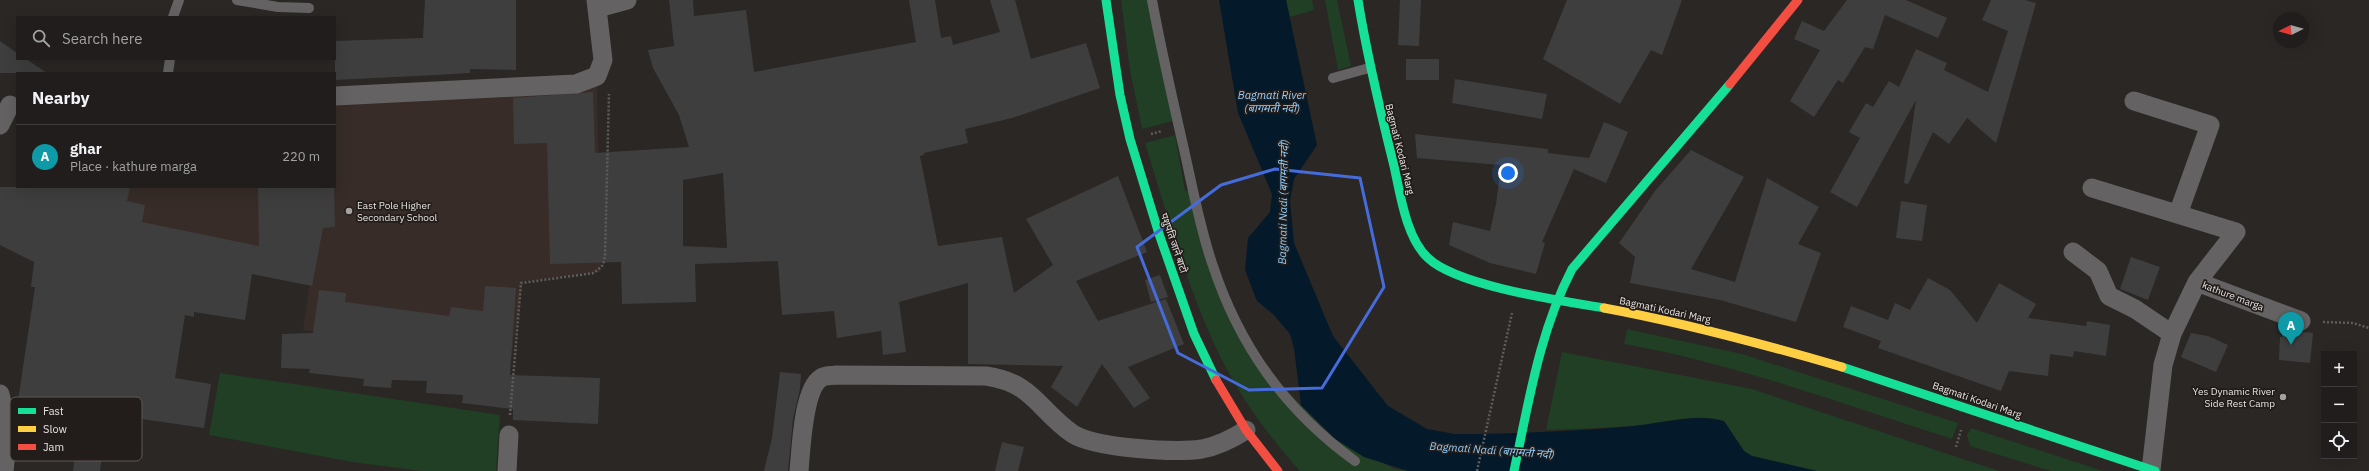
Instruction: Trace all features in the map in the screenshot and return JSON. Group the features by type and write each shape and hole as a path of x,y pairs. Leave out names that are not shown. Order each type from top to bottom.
{"main road":[{"name":"पशुपति जाने बाटो","path":"1106,0 1120,96 1130,139 1159,234 1194,334 1218,385 1246,430 1273,469"},
{"name":"Bagmati Kodari Marg","path":"1358,0 1369,68 1408,223 1417,243 1427,258 1441,268 1473,281 1556,300 1658,318 1751,340 1873,376 2153,470"},
{"path":"1514,471 1545,331 1556,300 1572,269 1702,117 1798,0"}],"street":[{"path":"336,96 576,84 597,76 603,60 597,4 626,0"},
{"path":"2134,101 2210,125 2178,214"},
{"path":"0,125 9,104"},
{"path":"2092,188 2236,232 2197,282"},
{"path":"2073,252 2098,271 2109,296 2136,309 2172,334"},
{"name":"kathure marga","path":"2153,470 2163,365 2172,334 2197,282 2301,321"},
{"path":"799,471 808,399 814,385 822,377 836,375 986,376 1006,379 1036,399 1055,421 1075,435 1100,445 1178,450 1201,449 1225,443 1246,430"},
{"path":"0,394 5,413 8,441 4,471"},
{"path":"507,471 509,435"}],"lane":[{"path":"173,16 179,0"},
{"path":"237,0 278,7 309,8"},
{"path":"1152,0 1197,206 1212,263 1226,300 1268,378 1292,406 1324,438 1355,461"},
{"path":"168,72 170,60"},
{"path":"1333,78 1369,68"}],"path":[{"path":"509,435 521,283 594,273 603,265 605,256 609,94 597,76"},
{"path":"2301,321 2353,323 2369,328"},
{"path":"1477,471 1508,332"}],"highlighted area":[{"path":"1275,169 1360,178 1384,287 1322,388 1249,390 1178,353 1137,247 1221,185"}],"shaded area":[{"name":"East Pole Higher Secondary School","path":"597,86 601,272 523,281 512,355 368,340 303,330 310,281 93,235 105,188 336,188 336,99"}],"green space":[{"path":"1121,0 1148,0 1173,121 1142,129 1130,70"},
{"path":"1286,0 1312,0 1314,10 1290,17"},
{"path":"1325,0 1337,0 1351,66 1338,70"},
{"path":"1175,135 1185,191 1196,188 1213,260 1229,300 1258,353 1276,380 1335,439 1395,469 1408,471 1300,471 1276,443 1253,412 1223,363 1204,321 1185,271 1145,143"},
{"path":"1627,329 1742,354 1958,423 1952,439 1789,386 1707,362 1624,344"},
{"path":"1562,352 1752,389 1999,471 1817,471 1752,456 1744,451 1724,421 1702,418 1678,419 1632,426 1546,430"},
{"path":"220,373 500,415 496,471 422,471 352,462 209,435"},
{"path":"1971,428 2103,471 2051,471 1970,446 1967,435"}],"water":[{"name":"Bagmati River (बागमती नदी)","path":"1219,0 1286,0 1317,145 1294,179 1290,201 1294,243 1333,336 1388,406 1427,429 1455,434 1568,431 1634,426 1691,418 1713,419 1724,421 1744,451 1752,456 1817,471 1408,471 1364,457 1335,439 1301,405 1294,348 1290,334 1274,315 1257,301 1245,270 1248,238 1270,212 1272,194 1238,113"}],"building":[{"path":"425,0 516,0 516,70 470,69 470,73 336,80 336,41 423,38"},
{"path":"669,0 693,0 694,16 746,10 754,72 916,42 909,0 935,0 941,38 951,36 953,45 1000,32 990,0 1015,0 1031,59 1086,43 1100,88 1012,118 965,129 968,143 924,153 924,155 920,156 938,246 1002,237 1014,293 1053,265 1026,219 1118,176 1147,252 1076,281 1098,321 1166,299 1184,344 1128,367 1150,398 1134,408 1102,364 1077,407 1051,387 1063,366 968,364 968,283 899,302 906,352 883,355 881,331 837,338 834,311 782,315 778,261 695,264 696,302 622,304 621,262 550,264 547,143 514,144 513,98 593,92 595,153 689,147 679,115 653,68 648,50 674,46","holes":["723,173 727,248 683,246 683,180"]},
{"path":"1400,0 1421,0 1419,46 1398,45"},
{"path":"1567,0 1682,0 1662,55 1651,50 1620,104 1543,59"},
{"path":"1847,0 1906,0 1947,18 1938,38 1885,15 1873,49 1865,47 1843,83 1838,80 1814,117 1790,101 1820,50 1794,39 1802,21 1824,31"},
{"path":"1991,0 2025,0 2036,3 1996,143 1967,118 1949,144 1933,132 1908,184 1904,183 1916,100 1857,207 1830,192 1860,138 1849,132 1866,103 1873,107 1889,81 1899,87 1916,49 1947,63 1944,70 1988,92 2008,31 1982,20"},
{"path":"0,41 16,52 16,60 28,60 46,72 16,72 0,73"},
{"path":"1406,59 1439,59 1439,80 1406,80"},
{"path":"1455,79 1547,94 1542,119 1452,103"},
{"path":"1604,122 1628,132 1606,183 1574,169 1542,242 1545,243 1536,274 1490,263 1449,245 1453,222 1490,231 1496,204 1501,165 1417,158 1415,134 1548,149 1548,153 1589,158"},
{"path":"1691,150 1744,177 1691,269 1735,282 1767,178 1819,207 1798,244 1821,253 1796,322 1720,300 1630,283 1635,257 1619,243 1655,191"},
{"path":"0,187 130,188 127,201 145,205 142,222 259,246 258,188 334,188 335,227 323,228 312,286 252,274 245,320 194,312 194,317 185,315 175,378 211,384 204,428 142,419 142,397 19,397 35,287 31,287 34,262 0,245"},
{"path":"1901,201 1927,205 1922,241 1896,238"},
{"path":"2131,257 2160,267 2148,300 2120,289"},
{"path":"1160,275 1168,297 1151,302 1145,280"},
{"path":"1928,278 1950,290 1977,323 1999,283 2036,304 2028,318 2086,326 2087,321 2110,325 2106,356 2074,351 2073,357 2050,354 2048,376 2009,371 2001,391 1878,348 1881,341 1843,327 1851,306 1888,320 1895,303 1910,310"},
{"path":"485,286 516,288 510,375 600,378 598,424 513,420 513,409 462,403 463,395 426,393 427,381 392,380 391,388 363,386 364,379 309,373 310,369 281,368 282,334 313,333 319,290 346,293 345,302 449,316 451,307 483,311"},
{"path":"2283,330 2313,333 2310,363 2279,360 2280,337 2282,337"},
{"path":"2191,333 2208,336 2228,345 2216,372 2181,357"},
{"path":"780,372 801,374 800,389 793,419 788,471 764,471 772,438"},
{"path":"1002,442 1024,447 1018,471 995,471"},
{"path":"74,461 101,461 100,471 73,471"}],"traffic: fast":[{"path":"1106,0 1120,95 1130,139 1159,234 1194,334 1216,380"},
{"path":"1358,0 1379,104 1405,215 1414,239 1420,249 1428,258 1442,268 1462,277 1511,291 1604,308"},
{"path":"1514,471 1530,393 1543,343 1551,318 1572,269 1730,84"},
{"path":"1842,367 2155,471"}],"traffic: slow":[{"path":"1604,308 1724,334 1842,367"}],"traffic: jam":[{"path":"1730,84 1798,0"},
{"path":"1216,380 1246,430 1278,471"}],"place":[{"name":"East Pole Higher Secondary School","path":"349,211"},
{"name":"ghar","path":"2291,345"},
{"name":"Yes Dynamic River Side Rest Camp","path":"2283,397"}],"water label":[{"name":"Bagmati Nadi (बागमती नदी)","path":"1283,202"},
{"name":"Bagmati Nadi (बागमती नदी)","path":"1492,450"}]}
